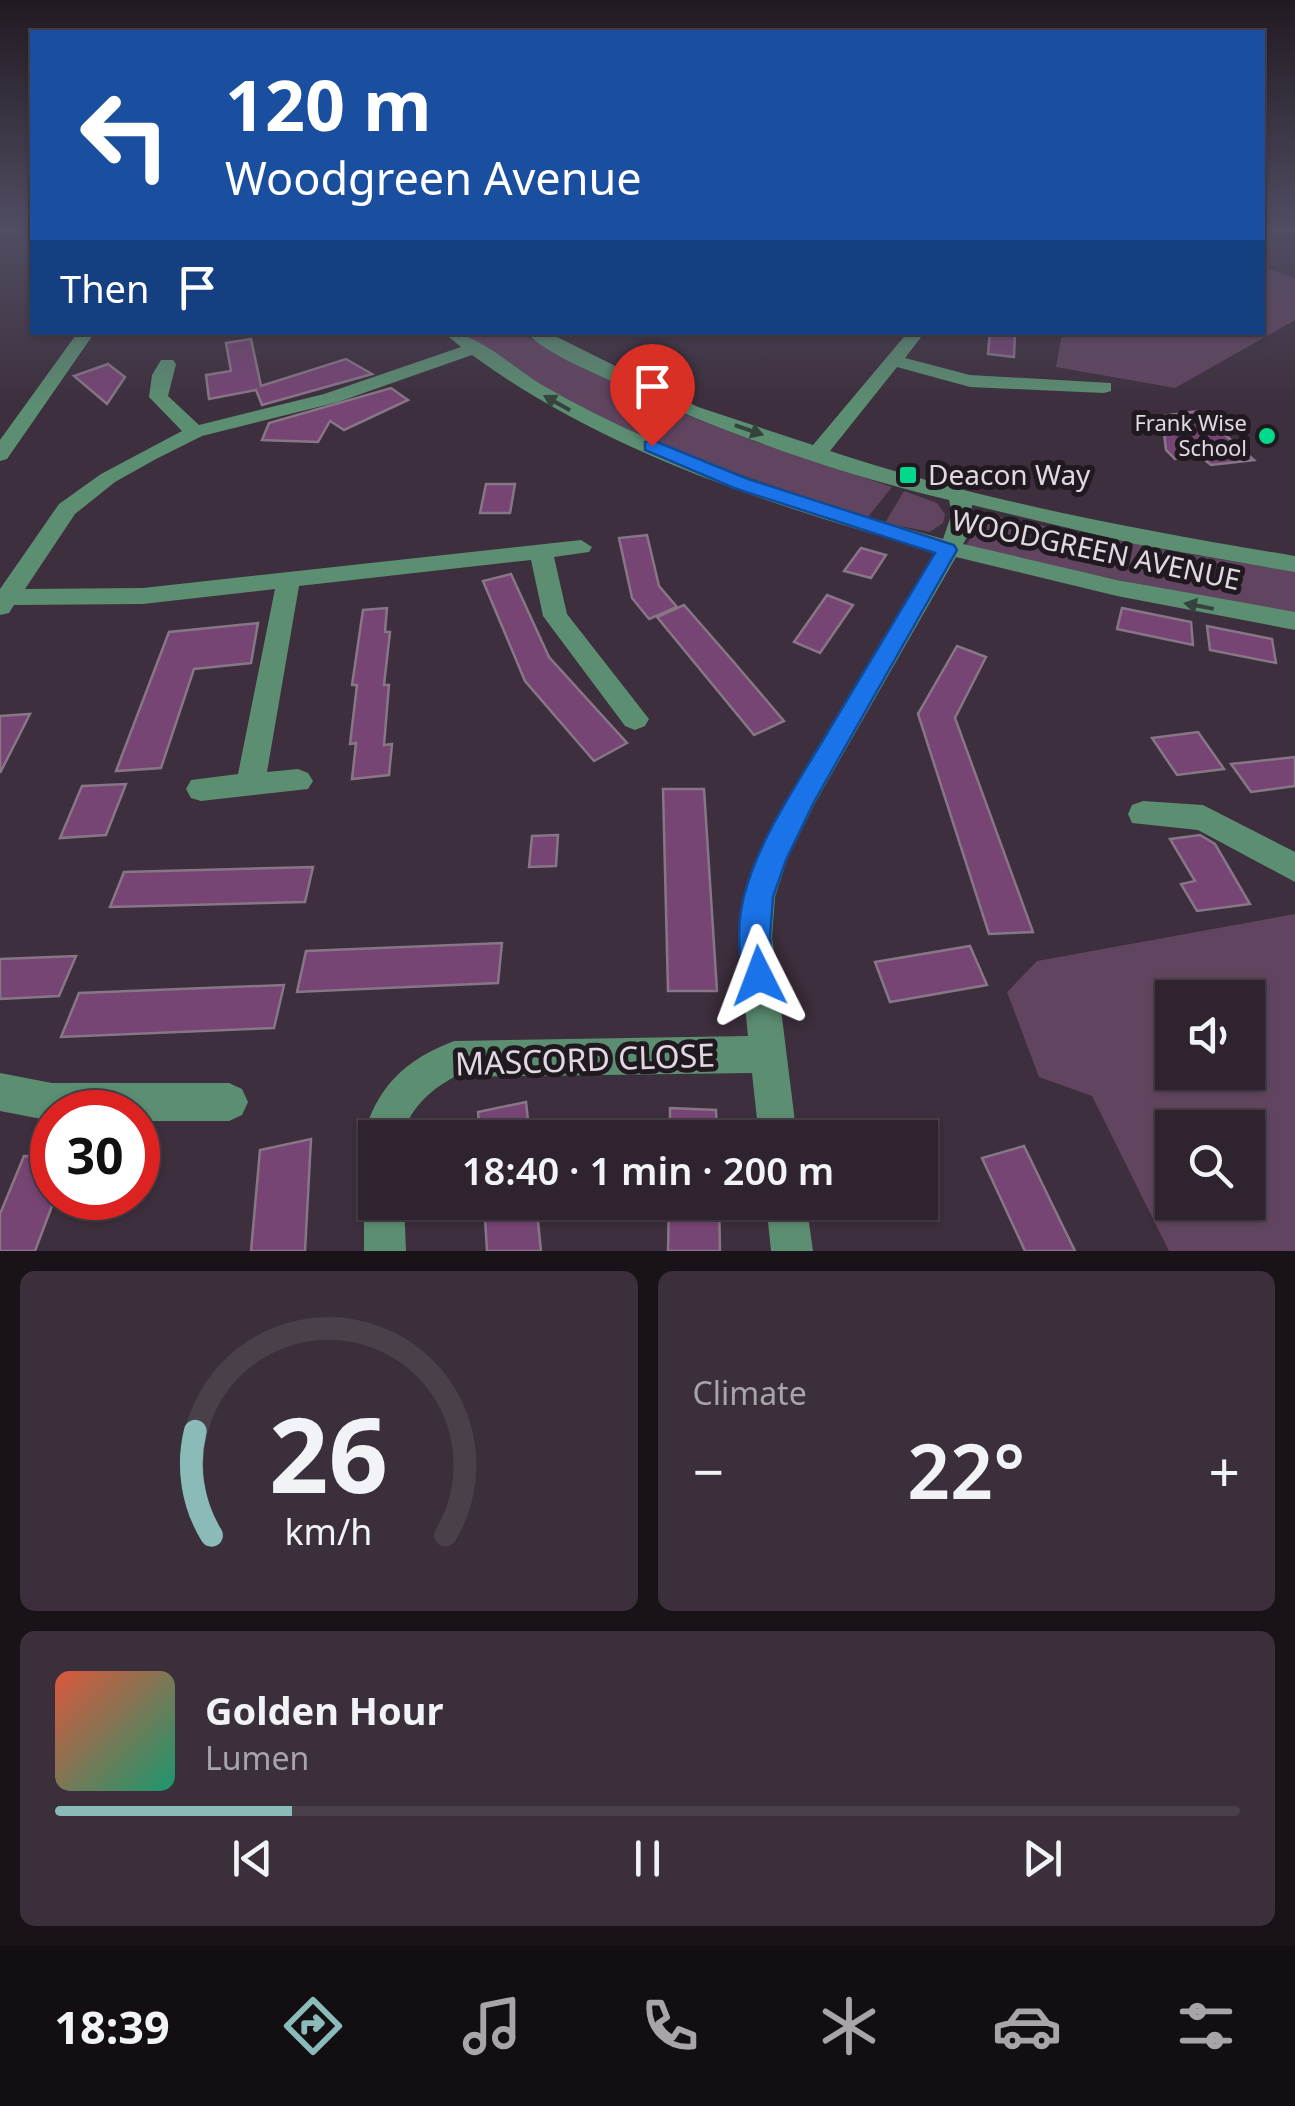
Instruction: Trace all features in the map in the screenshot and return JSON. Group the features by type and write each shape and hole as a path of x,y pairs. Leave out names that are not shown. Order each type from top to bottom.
{"street":[{"path":"2,449 84,335"},
{"name":"WOODGREEN AVENUE","path":"455,335 566,409 741,484 947,550 1072,581 1295,621"},
{"name":"WOODGREEN AVENUE","path":"539,335 598,368 691,411 959,497 1135,537 1295,564"},
{"path":"818,454 915,335"},
{"path":"3,602 68,510 108,478 195,432 331,398 472,349"},
{"path":"894,360 970,382 1104,387"},
{"path":"166,364 158,397 195,432"},
{"path":"776,1120 755,937 758,897 804,796 959,532 964,513 959,497"},
{"path":"3,602 143,596 582,547"},
{"path":"541,551 556,616 635,719"},
{"path":"250,785 288,582"},
{"path":"201,789 298,781"},
{"path":"1142,814 1202,818 1295,868"},
{"name":"MASCORD CLOSE","path":"391,1120 411,1083 426,1068 454,1059 767,1054"},
{"path":"0,1092 52,1102 229,1102"},
{"path":"384,1220 385,1251"},
{"path":"788,1220 792,1251"}],"shaded area":[{"path":"1265,287 1295,287 1295,320 1175,388 1056,367 1062,335 1265,335"},
{"path":"460,335 524,335 666,407 892,487 867,518 654,441 503,365"},
{"path":"904,491 937,503 945,514 943,523 930,532 885,523"},
{"path":"974,512 1180,553 1295,571 1295,616 964,548 976,530"},
{"path":"1295,914 1295,1251 1169,1251 1092,1096 1039,1077 1007,992 1037,961"}],"building":[{"path":"990,335 1015,335 1014,357 988,354"},
{"path":"251,339 261,386 346,359 372,374 262,405 256,390 209,399 206,375 231,371 226,343"},
{"path":"108,364 125,377 107,404 74,376"},
{"path":"391,388 408,400 344,430 330,421 318,442 262,440 269,423"},
{"path":"1198,411 1254,460 1211,465 1200,456 1175,459 1166,450 1164,433 1178,431 1161,416"},
{"path":"486,484 515,484 510,513 480,513"},
{"path":"647,535 659,586 677,607 649,619 632,598 619,538"},
{"path":"861,548 886,555 871,578 844,571"},
{"path":"511,574 549,657 627,743 594,761 525,681 483,581"},
{"path":"827,595 853,605 820,653 794,642"},
{"path":"684,605 784,721 754,735 657,617"},
{"path":"387,608 385,632 390,632 384,685 389,685 384,745 392,744 389,775 352,779 356,743 350,744 357,685 352,685 363,610"},
{"path":"1122,608 1191,622 1193,645 1117,629"},
{"path":"258,623 251,663 194,669 161,768 116,771 169,632"},
{"path":"1207,626 1272,639 1276,663 1210,650"},
{"path":"957,646 986,657 955,718 1033,932 989,934 918,714"},
{"path":"30,714 0,773 0,716"},
{"path":"1198,732 1224,769 1177,775 1152,738"},
{"path":"1295,757 1295,786 1251,792 1231,764"},
{"path":"126,784 106,835 60,838 82,786"},
{"path":"663,789 704,789 717,991 668,991"},
{"path":"558,835 556,866 529,867 532,836"},
{"path":"1200,835 1215,844 1250,904 1197,911 1181,884 1195,881 1170,839"},
{"path":"313,867 305,902 110,907 124,872"},
{"path":"502,943 498,983 297,992 306,951"},
{"path":"970,946 987,985 890,1002 875,962"},
{"path":"76,956 59,996 0,999 0,959"},
{"path":"284,985 274,1028 61,1037 79,993"},
{"path":"526,1102 528,1120 479,1120 478,1112"},
{"path":"670,1108 716,1110 716,1120 670,1120"},
{"path":"311,1139 305,1251 251,1251 260,1150"},
{"path":"1024,1146 1075,1251 1025,1251 982,1158"},
{"path":"24,1156 30,1156 30,1220 47,1220 35,1251 0,1251 0,1214"},
{"path":"485,1220 538,1220 541,1251 487,1251"},
{"path":"669,1220 719,1220 720,1251 668,1251"}],"place":[{"name":"Frank Wise School","path":"1267,436"},
{"name":"Deacon Way","path":"908,475"}],"route":[{"path":"652,446 741,484 947,550 804,796 772,860 758,897 755,937 759,976"}]}
